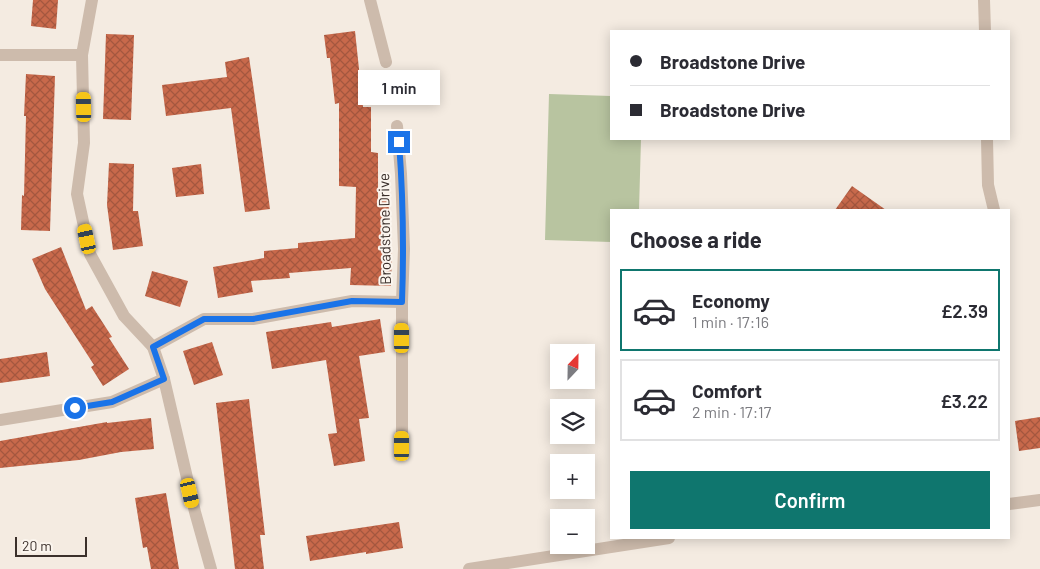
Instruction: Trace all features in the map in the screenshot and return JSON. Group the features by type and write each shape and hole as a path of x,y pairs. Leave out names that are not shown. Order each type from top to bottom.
{"street":[{"path":"92,0 82,55 84,143 77,194 90,254 124,316 153,347 164,379 195,512 211,569"},
{"path":"370,0 386,62"},
{"path":"984,0 985,30"},
{"path":"0,55 82,55"},
{"name":"Broadstone Drive","path":"398,126 404,249 402,446"},
{"path":"987,140 988,185 994,209"},
{"name":"Broadstone Drive","path":"153,347 204,319 253,319 352,301 402,302"},
{"path":"0,420 112,402 164,379"},
{"path":"1010,504 1040,500"},
{"path":"471,569 663,539"}],"green space":[{"path":"549,94 610,96 610,140 641,140 639,209 610,209 610,242 545,240"}],"building":[{"path":"33,0 58,0 56,29 31,26"},
{"path":"355,31 363,107 371,107 371,152 378,153 378,198 389,198 388,252 392,252 391,286 350,285 351,268 289,273 290,278 251,281 253,292 218,298 213,267 264,258 264,251 298,248 298,243 355,238 356,187 339,186 339,103 335,104 330,58 327,58 324,35"},
{"path":"106,34 134,35 131,120 103,119"},
{"path":"249,57 270,209 245,212 231,108 166,116 162,85 227,77 225,62"},
{"path":"26,74 55,76 50,231 21,230 22,195 24,196"},
{"path":"109,163 134,164 133,211 138,211 143,246 113,250 107,205"},
{"path":"201,164 204,194 176,197 172,168"},
{"path":"852,186 885,209 836,209"},
{"path":"61,247 86,310 92,306 112,337 109,338 129,369 103,386 91,367 94,365 45,289 32,259"},
{"path":"152,271 188,281 180,307 145,296"},
{"path":"380,319 385,352 359,356 369,418 359,419 365,461 334,466 328,434 337,433 326,360 272,369 266,332 331,322 332,327"},
{"path":"212,342 223,375 194,385 183,351"},
{"path":"47,352 50,376 0,383 0,359"},
{"path":"249,399 265,535 260,535 264,569 235,569 216,403"},
{"path":"1040,417 1040,448 1019,451 1015,421"},
{"path":"151,418 154,449 121,452 79,460 0,468 0,441 107,422"},
{"path":"166,493 179,569 151,569 147,547 143,548 135,498"},
{"path":"399,522 403,548 310,561 306,536"}],"route":[{"path":"75,408 112,402 164,379 153,347 204,319 253,319 352,301 402,302 404,249 399,142"}]}
